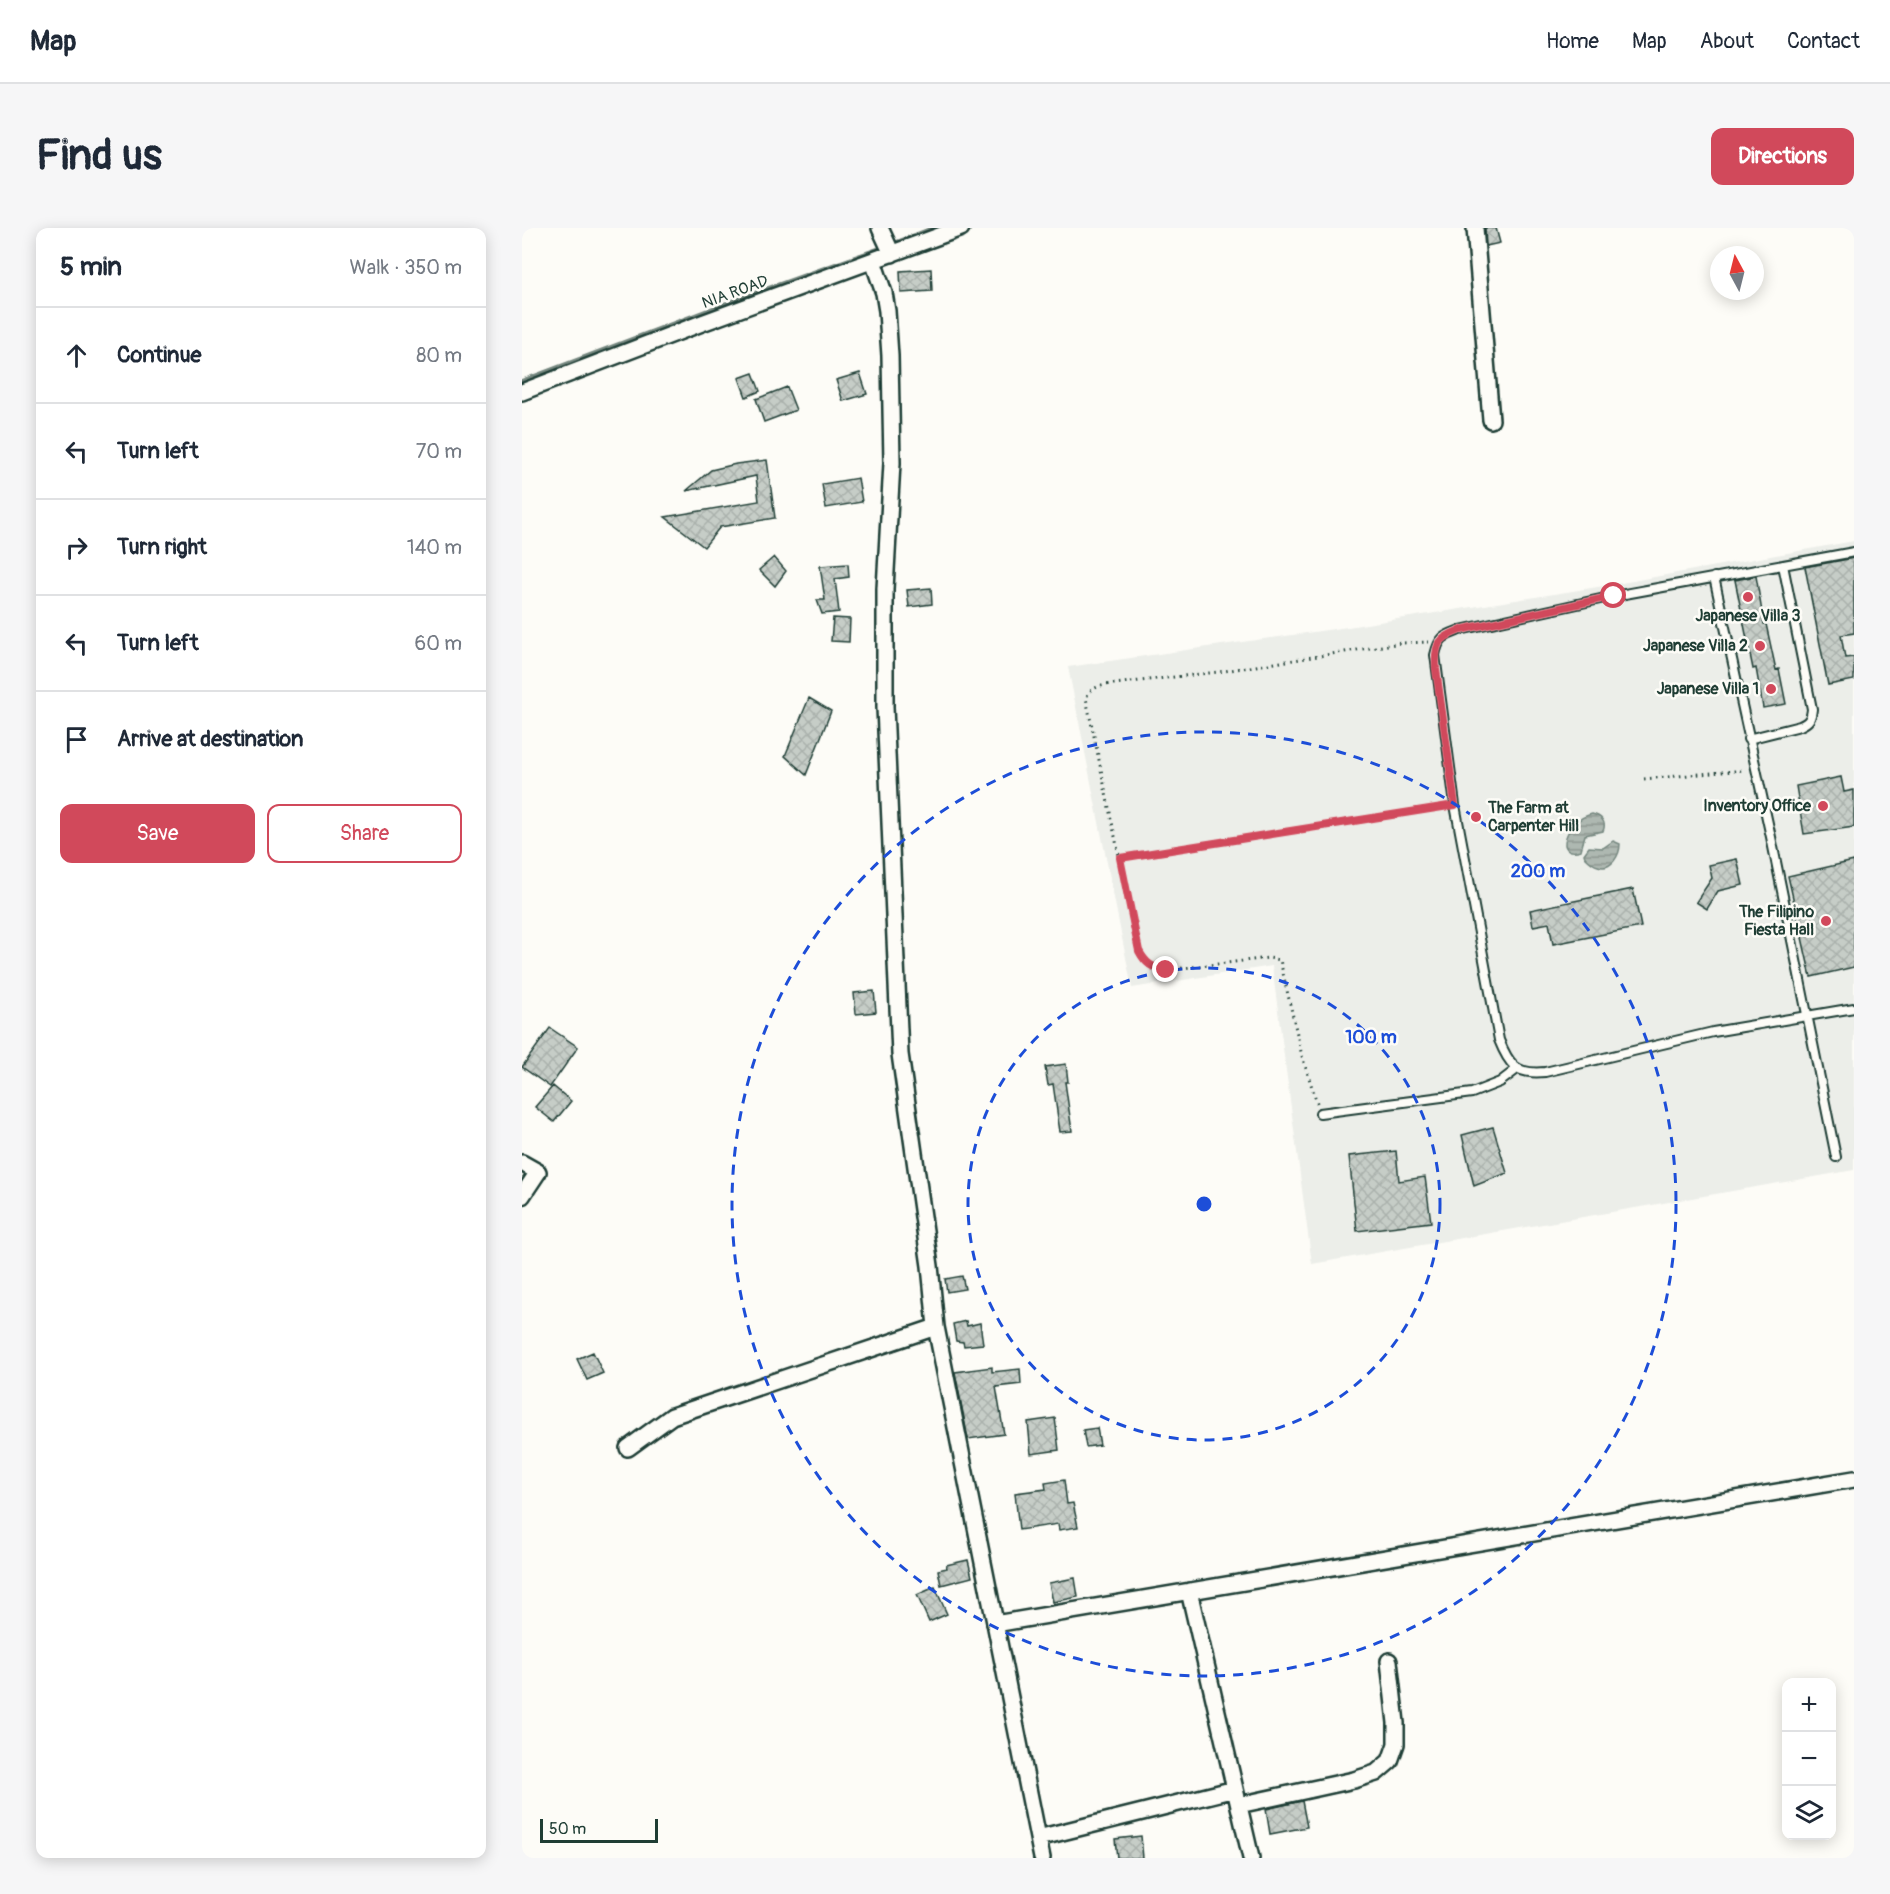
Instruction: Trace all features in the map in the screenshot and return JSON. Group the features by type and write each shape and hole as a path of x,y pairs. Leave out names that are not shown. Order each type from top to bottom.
{"street":[{"path":"880,228 892,254"},
{"name":"NIA ROAD","path":"522,392 961,228"},
{"path":"1475,228 1491,420"},
{"path":"873,261 884,293 890,356 892,463 886,560 885,707 900,1054 930,1266 936,1328 1042,1858"},
{"path":"522,1163 538,1172 522,1196"},
{"path":"628,1448 672,1416 936,1328"},
{"path":"995,1624 1854,1479"},
{"path":"1189,1591 1251,1858"},
{"path":"1239,1805 1354,1780 1376,1773 1390,1761 1396,1744 1396,1723 1389,1661"},
{"path":"1038,1838 1235,1789"}],"lane":[{"path":"1854,552 1614,596 1460,630 1445,636 1438,643 1435,655 1455,805 1499,1040 1507,1059 1517,1069 1531,1073 1545,1072 1713,1032 1854,1008"},
{"path":"1748,739 1800,726 1807,723 1811,717 1812,709 1783,565"},
{"path":"1714,577 1836,1157"},
{"path":"1320,1113 1472,1093 1500,1082 1517,1069"}],"path":[{"path":"1320,1113 1302,1056 1280,960 1269,958 1166,970 1154,968 1145,962 1139,951 1086,698 1089,691 1105,685 1218,672 1401,643 1418,641 1438,643"},
{"path":"1644,779 1755,769"},
{"path":"1120,858 1455,805"}],"shaded area":[{"name":"The Farm at Carpenter Hill","path":"1854,541 1854,1170 1312,1264 1272,966 1132,988 1068,667 1348,627 1616,584"},
{"path":"1592,814 1602,820 1603,831 1585,835 1581,850 1567,849 1565,844 1569,830 1575,823"},
{"path":"1613,841 1620,844 1620,848 1611,864 1598,866 1585,857 1584,854 1589,847 1603,848"}],"building":[{"path":"1485,228 1496,228 1500,243 1486,246"},
{"path":"931,269 932,291 901,293 900,271"},
{"path":"753,373 760,391 746,397 739,378"},
{"path":"860,373 867,394 843,401 836,380"},
{"path":"787,387 796,410 764,422 756,399"},
{"path":"767,460 775,518 720,527 704,547 665,517 759,501 756,476 686,491 711,470"},
{"path":"858,478 862,502 826,508 822,484"},
{"path":"774,557 786,571 775,586 759,570"},
{"path":"1854,558 1854,633 1841,635 1845,658 1854,657 1854,680 1828,685 1805,567"},
{"path":"848,564 849,577 835,579 839,612 822,614 817,600 825,600 820,566"},
{"path":"1756,576 1764,624 1766,624 1776,670 1779,669 1786,704 1763,708 1735,580"},
{"path":"931,588 932,604 909,607 907,590"},
{"path":"833,618 850,619 849,642 831,641"},
{"path":"809,698 831,711 806,775 785,756"},
{"name":"Inventory Office","path":"1841,777 1844,792 1854,790 1854,827 1804,834 1796,786"},
{"path":"1737,859 1743,885 1718,891 1707,909 1696,902 1712,878 1709,865"},
{"name":"The Filipino Fiesta Hall","path":"1854,861 1854,967 1811,977 1788,876"},
{"path":"1633,889 1641,927 1553,944 1549,923 1533,926 1530,910"},
{"path":"874,991 876,1012 856,1014 854,993"},
{"path":"550,1028 578,1047 550,1087 522,1067"},
{"path":"1066,1064 1068,1082 1065,1082 1072,1131 1060,1132 1053,1084 1048,1085 1045,1067"},
{"path":"553,1086 571,1101 554,1122 535,1107"},
{"path":"1493,1127 1507,1173 1474,1186 1462,1135"},
{"path":"1396,1151 1399,1181 1425,1177 1431,1222 1357,1231 1349,1156"},
{"path":"962,1276 965,1289 947,1292 945,1279"},
{"path":"966,1321 967,1326 980,1323 983,1344 964,1346 963,1342 956,1341 953,1324"},
{"path":"593,1352 603,1373 587,1380 577,1359"},
{"path":"992,1367 992,1372 1020,1369 1021,1384 996,1387 1004,1434 968,1439 955,1372"},
{"path":"1055,1418 1059,1450 1031,1454 1028,1422"},
{"path":"1097,1428 1100,1445 1086,1447 1083,1430"},
{"path":"1064,1480 1067,1504 1073,1503 1078,1527 1059,1530 1058,1524 1019,1530 1015,1493 1046,1489 1045,1483"},
{"path":"968,1560 972,1577 941,1585 938,1570 947,1568 946,1565"},
{"path":"1075,1578 1078,1597 1053,1602 1049,1583"},
{"path":"935,1587 947,1614 929,1622 917,1595"},
{"path":"1302,1801 1307,1827 1270,1834 1266,1809"},
{"path":"1141,1836 1143,1858 1117,1858 1115,1839"}],"waterway":[{"path":"895,243 933,228"},
{"path":"522,381 719,306 878,249"}],"place":[{"name":"Japanese Villa 3","path":"1748,597"},
{"name":"Japanese Villa 2","path":"1760,646"},
{"name":"Japanese Villa 1","path":"1771,689"},
{"name":"Inventory Office","path":"1823,806"},
{"name":"The Farm at Carpenter Hill","path":"1476,817"},
{"name":"The Filipino Fiesta Hall","path":"1826,921"}],"route":[{"path":"1166,970 1154,968 1145,962 1139,951 1120,858 1455,805 1436,669 1435,655 1438,643 1445,636 1460,630 1614,596"}]}
